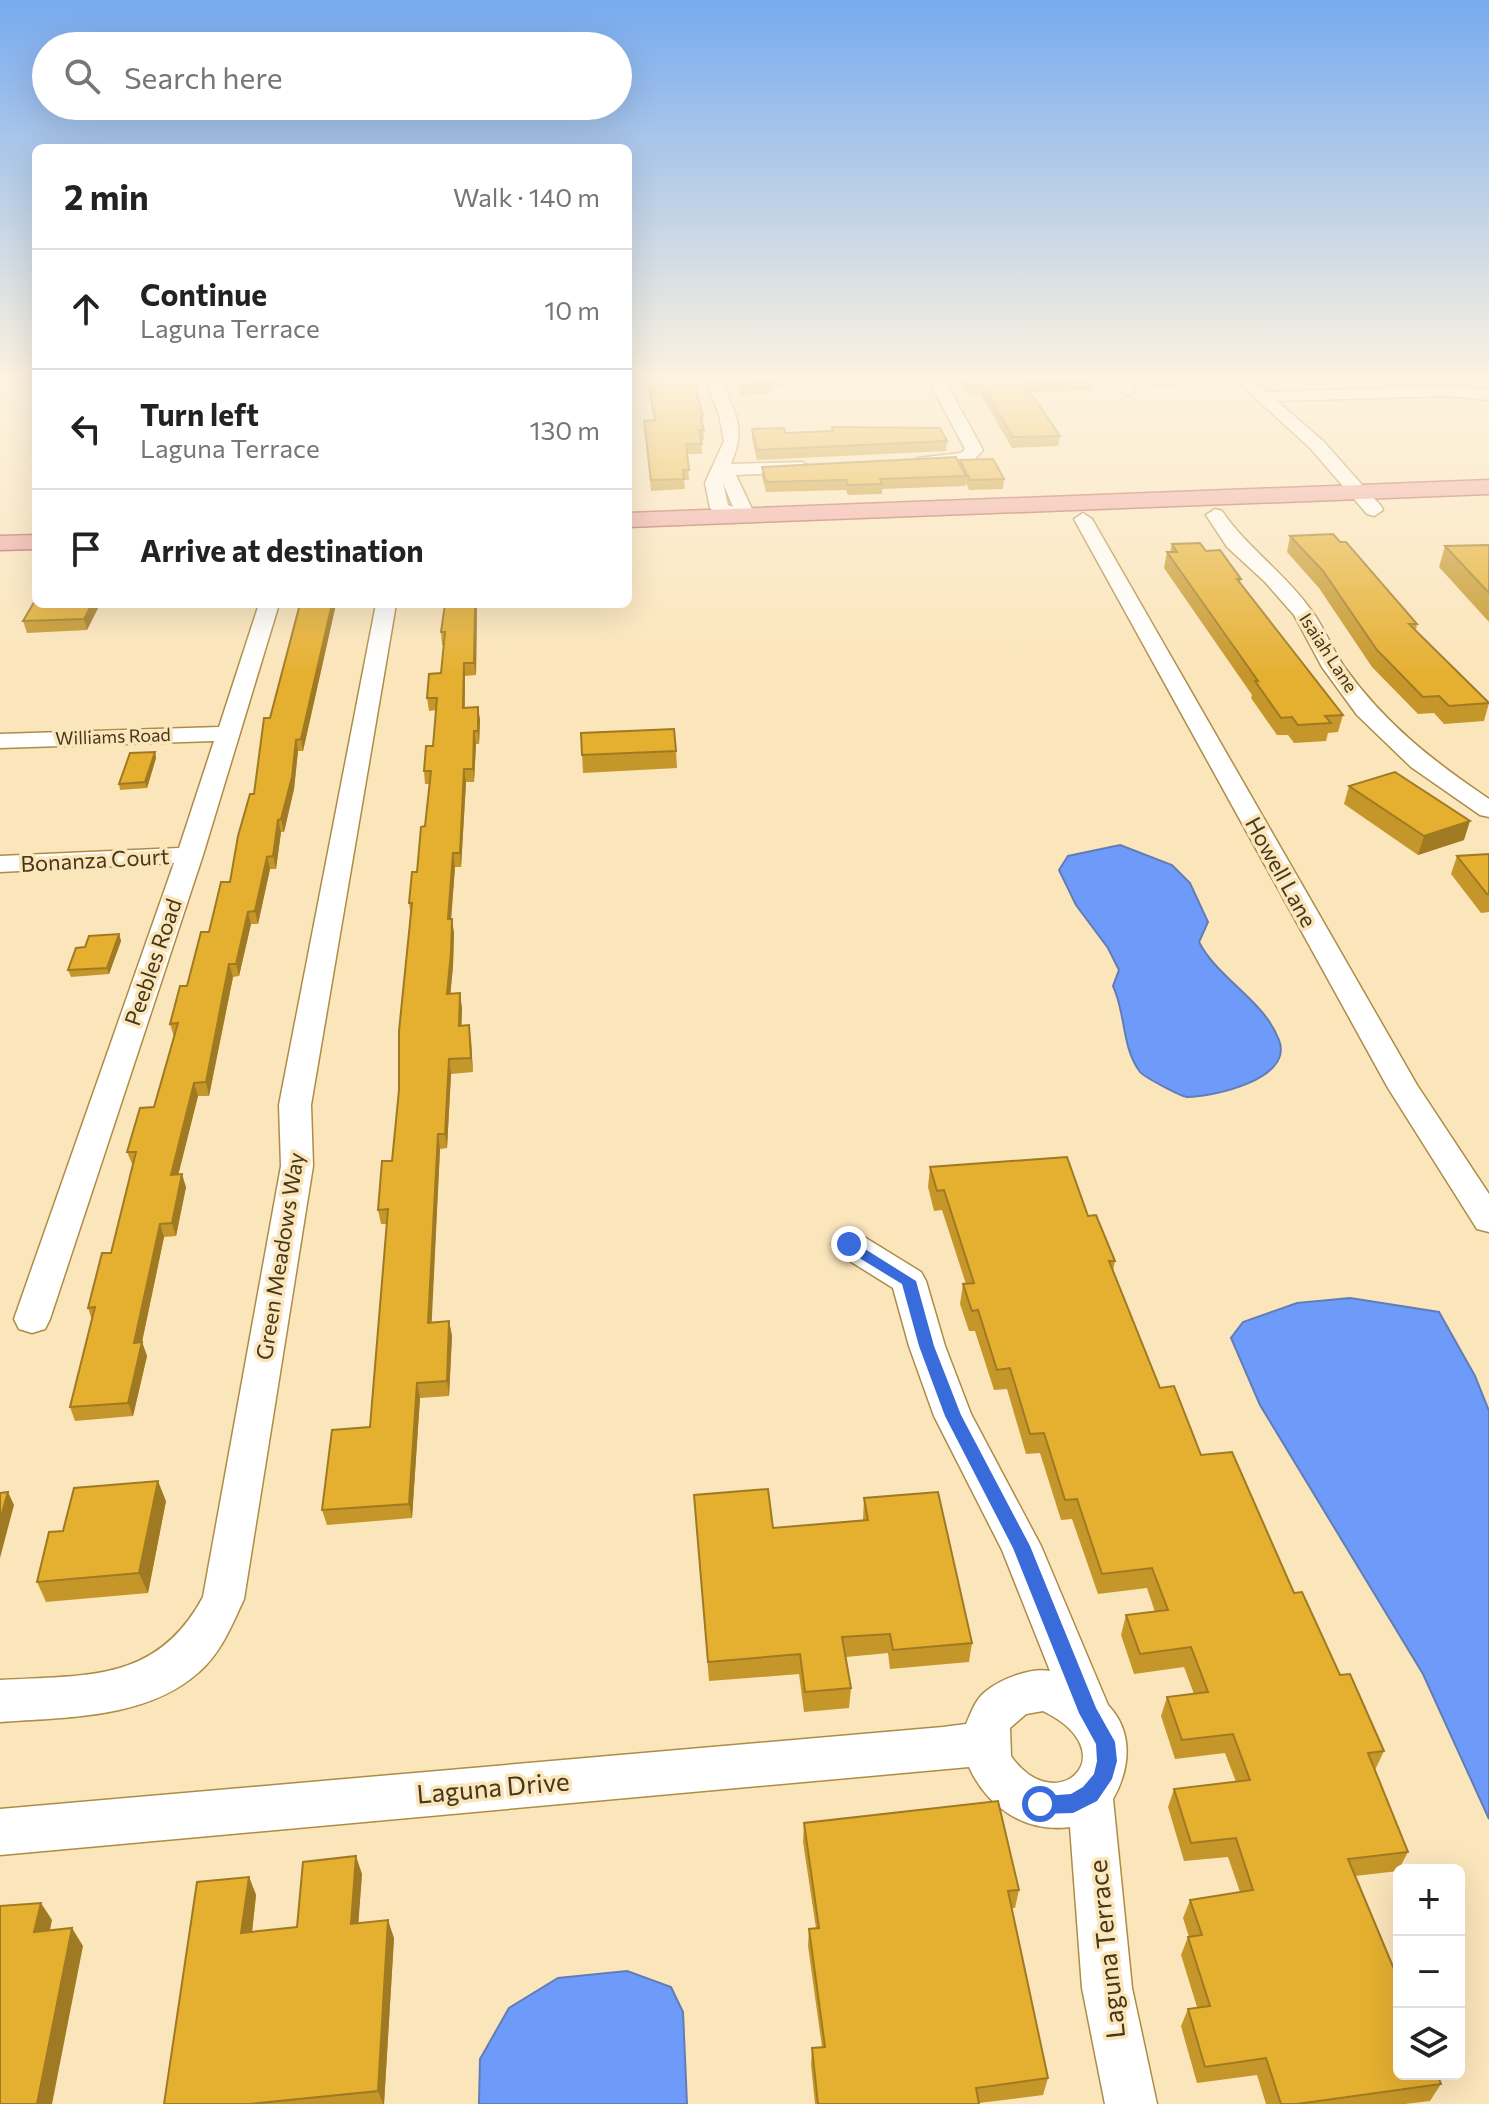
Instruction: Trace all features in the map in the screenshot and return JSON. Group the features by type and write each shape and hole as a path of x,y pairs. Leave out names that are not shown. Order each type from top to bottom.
{"main road":[{"path":"632,520 1489,487"},
{"path":"870,527 891,521 1024,514 1060,503"},
{"path":"632,535 1489,505"},
{"path":"710,532 726,525 736,515"},
{"path":"0,543 32,542"},
{"path":"0,558 32,557"}],"street":[{"path":"716,479 719,508 736,515"},
{"path":"1333,479 1355,491 1374,510"},
{"name":"Isaiah Lane","path":"1215,515 1234,543 1272,578 1303,613 1333,667 1365,710 1419,762 1489,810"},
{"name":"Howell Lane","path":"1083,519 1403,1088 1489,1220"},
{"name":"Peebles Road","path":"32,1319 190,855 268,608"},
{"name":"Green Meadows Way","path":"0,1701 106,1693 138,1686 168,1671 194,1650 213,1625 223,1599 297,1166 295,1105 385,608"},
{"name":"Williams Road","path":"0,741 227,734"},
{"name":"Bonanza Court","path":"0,864 190,855"},
{"path":"849,1244 909,1281 927,1346 953,1416 1021,1546 1089,1713 1106,1742 1107,1761 1102,1779 1090,1794 1073,1803 1054,1806 1033,1803 999,1779 989,1762 985,1743 987,1725 1008,1698 1026,1691 1046,1690 1065,1696 1089,1713"},
{"name":"Laguna Drive","path":"0,1832 985,1743"},
{"name":"Laguna Terrace","path":"1090,1794 1107,1988 1131,2104"}],"water":[{"path":"1120,845 1172,865 1190,883 1208,922 1199,942 1217,967 1263,1013 1279,1040 1280,1054 1275,1065 1263,1075 1214,1094 1187,1097 1140,1072 1130,1051 1113,986 1119,970 1108,948 1076,905 1059,870 1068,856"},
{"path":"1350,1298 1439,1312 1475,1376 1489,1411 1489,1819 1423,1674 1260,1405 1231,1338 1243,1322 1297,1303"},
{"path":"627,1971 671,1987 683,2012 687,2104 479,2104 480,2059 509,2008 558,1978"}],"building":[{"path":"765,479 880,479 882,484 848,485 846,480 766,482"},
{"path":"1333,534 1340,542 1346,542 1417,624 1409,624 1489,703 1449,706 1439,696 1423,697 1377,650 1323,571 1290,536"},
{"path":"1200,543 1206,551 1220,550 1241,579 1237,579 1343,715 1325,716 1331,723 1298,725 1292,717 1281,718 1167,552 1177,552 1172,544"},
{"path":"1489,545 1489,593 1445,546"},
{"path":"32,606 90,608 84,619 23,621"},
{"path":"299,608 331,608 301,739 296,740 292,777 281,819 278,820 273,856 267,857 255,911 248,912 236,964 229,964 206,1082 194,1083 171,1175 182,1174 172,1223 160,1224 134,1343 142,1342 128,1403 70,1407 95,1307 88,1308 102,1253 111,1253 136,1152 127,1152 140,1108 154,1107 178,1023 170,1024 180,986 187,986 201,932 209,932 221,882 230,882 238,836 250,794 254,794 264,718 270,718"},
{"path":"444,608 475,608 474,663 464,663 463,708 478,707 478,731 474,731 473,769 464,769 460,853 453,853 447,994 460,993 459,1026 469,1025 471,1058 449,1059 445,1134 438,1134 428,1323 449,1321 447,1381 417,1383 409,1504 322,1510 332,1430 370,1427 388,1209 378,1210 382,1161 392,1161 412,872 417,872 421,827 425,826 431,771 424,771 426,746 433,746 437,698 427,698 429,674 441,673 445,632 441,632"},
{"path":"674,729 676,751 582,755 581,733"},
{"path":"155,752 145,782 119,784 130,753"},
{"path":"1395,772 1470,821 1424,836 1349,786"},
{"path":"1489,854 1489,894 1487,894 1457,856"},
{"path":"119,934 107,968 68,970 76,948 85,947 89,936"},
{"path":"1067,1157 1088,1216 1096,1215 1115,1261 1109,1261 1160,1388 1174,1386 1201,1455 1232,1452 1294,1593 1302,1592 1340,1675 1350,1674 1384,1751 1368,1753 1408,1852 1348,1859 1393,1967 1393,2080 1439,2080 1441,2084 1281,2104 1266,2058 1205,2067 1188,2009 1210,2006 1188,1937 1202,1935 1190,1900 1253,1890 1236,1838 1191,1843 1174,1789 1250,1780 1233,1734 1182,1740 1167,1697 1208,1692 1191,1647 1140,1654 1126,1615 1168,1610 1152,1568 1102,1574 1077,1499 1065,1500 1044,1433 1030,1434 1010,1368 997,1370 978,1310 972,1311 963,1284 974,1283 944,1190 937,1191 930,1167"},
{"path":"158,1481 139,1573 37,1582 49,1532 63,1531 74,1488"},
{"path":"768,1489 773,1528 868,1520 864,1498 938,1492 972,1643 893,1650 890,1634 842,1637 851,1688 805,1692 800,1654 708,1662 694,1495"},
{"path":"8,1492 0,1520 0,1493"},
{"path":"998,1801 1019,1890 1008,1891 1048,2078 976,2088 979,2104 818,2104 812,2048 825,2047 809,1929 819,1928 804,1823"},
{"path":"356,1856 351,1924 388,1920 378,2091 250,2104 164,2104 197,1882 249,1877 241,1933 297,1927 303,1862"},
{"path":"41,1903 34,1932 72,1928 37,2104 0,2104 0,1906"}],"route":[{"path":"849,1244 909,1281 927,1346 953,1416 1021,1546 1089,1713 1106,1742 1107,1761 1102,1779 1090,1794 1073,1803 1054,1806 1040,1804"}]}
